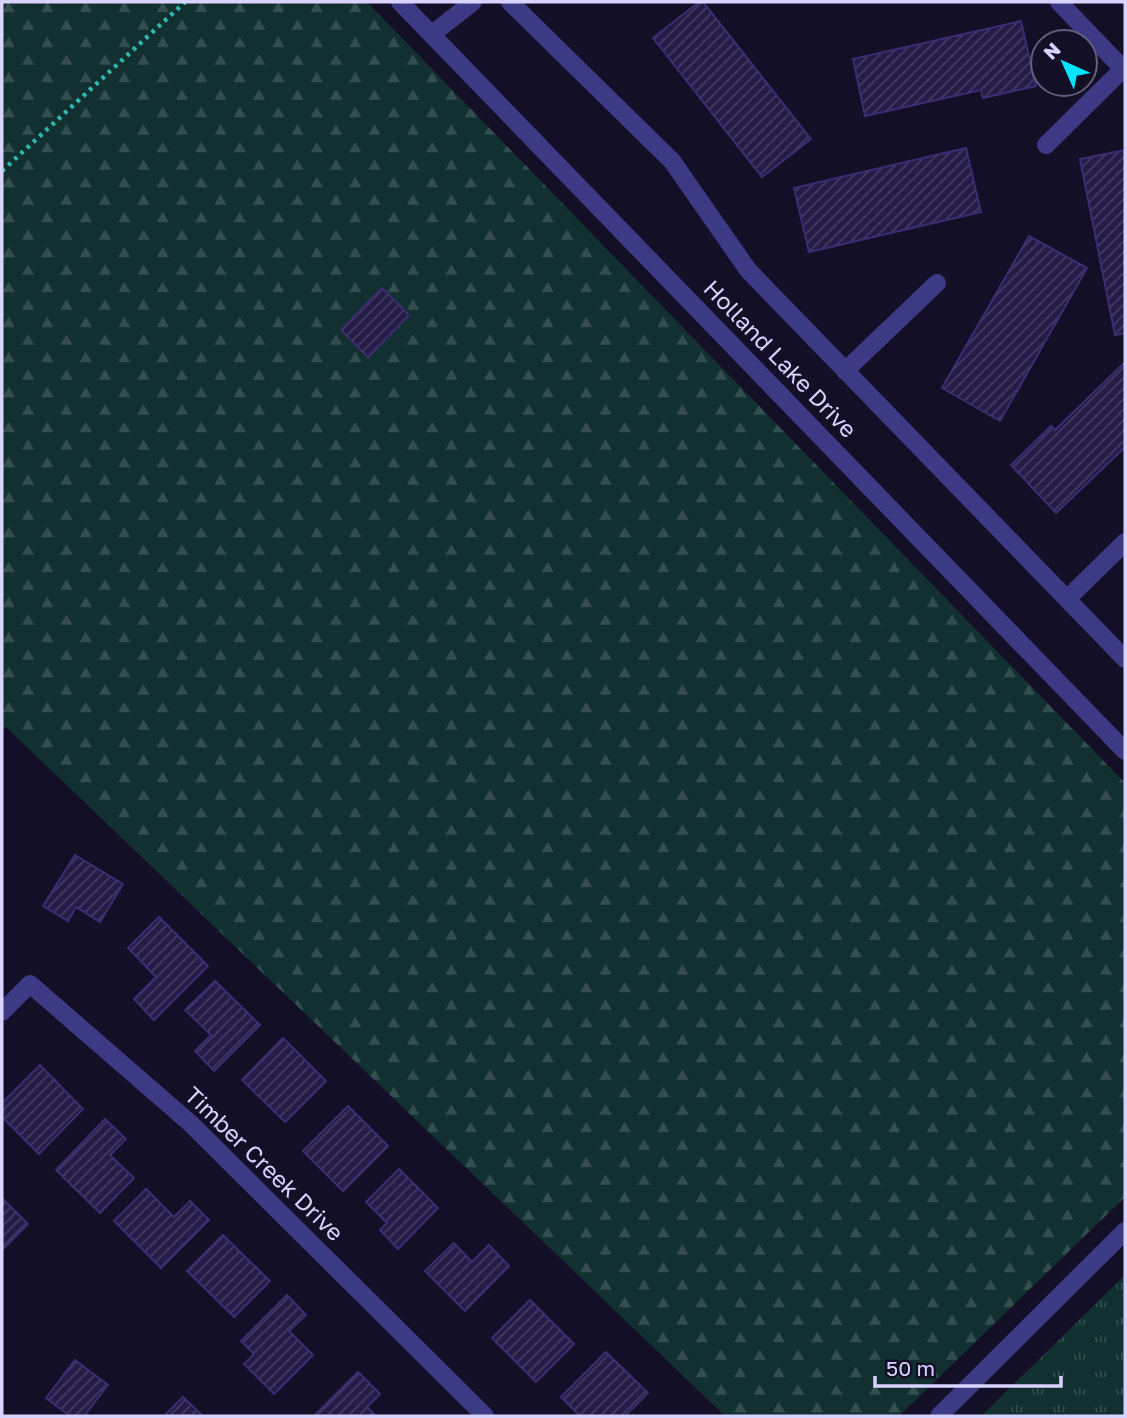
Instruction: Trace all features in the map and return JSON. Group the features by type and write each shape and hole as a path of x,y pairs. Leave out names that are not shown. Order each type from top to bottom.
{"street":[{"name":"Holland Lake Drive","path":"400,2 1125,751"},
{"path":"432,34 473,2"},
{"path":"510,2 673,161 748,270 1125,659"},
{"path":"1046,145 1124,70 1059,2"},
{"path":"845,371 937,283"},
{"path":"1067,599 1125,542"},
{"name":"Timber Creek Drive","path":"2,1012 30,984 190,1123 485,1416"},
{"path":"939,1416 1125,1230"}],"path":[{"path":"2,171 185,2"}],"green space":[{"path":"2,2 367,2 1125,783 1125,1197 899,1416 725,1416 6,727 2,730"},
{"path":"1125,1275 1125,1416 981,1416"}],"building":[{"path":"699,2 703,2 811,139 762,177 653,38"},
{"path":"1021,21 1029,56 1029,88 983,98 981,90 865,116 853,59"},
{"path":"966,148 981,212 809,252 794,188"},
{"path":"1125,150 1125,333 1115,335 1080,159"},
{"path":"1029,236 1087,268 1000,421 942,388"},
{"path":"382,288 409,315 368,357 341,330"},
{"path":"1125,362 1125,447 1056,513 1011,465 1051,426 1055,430"},
{"path":"75,855 123,884 100,922 76,907 68,921 43,906"},
{"path":"159,917 208,966 154,1020 134,999 156,977 128,948"},
{"path":"215,981 260,1025 214,1071 195,1051 211,1035 185,1010"},
{"path":"283,1038 326,1081 285,1122 242,1080"},
{"path":"40,1065 83,1109 39,1154 2,1117 2,1103"},
{"path":"348,1106 388,1146 343,1191 303,1151"},
{"path":"105,1119 126,1139 110,1155 134,1178 100,1213 56,1170"},
{"path":"399,1169 438,1208 398,1249 380,1230 387,1223 366,1202"},
{"path":"146,1189 174,1217 190,1201 209,1220 161,1268 114,1221"},
{"path":"2,1198 28,1224 2,1250"},
{"path":"223,1235 270,1281 234,1317 187,1271"},
{"path":"454,1243 472,1262 489,1245 509,1266 465,1311 425,1271"},
{"path":"287,1295 306,1315 289,1331 313,1355 274,1394 244,1364 254,1354 241,1341"},
{"path":"530,1300 574,1344 536,1382 492,1338"},
{"path":"606,1352 648,1393 625,1416 580,1416 561,1397"},
{"path":"75,1360 108,1385 84,1416 70,1416 46,1398"},
{"path":"358,1372 380,1394 367,1407 376,1416 314,1416"},
{"path":"183,1397 203,1416 164,1416"}]}
